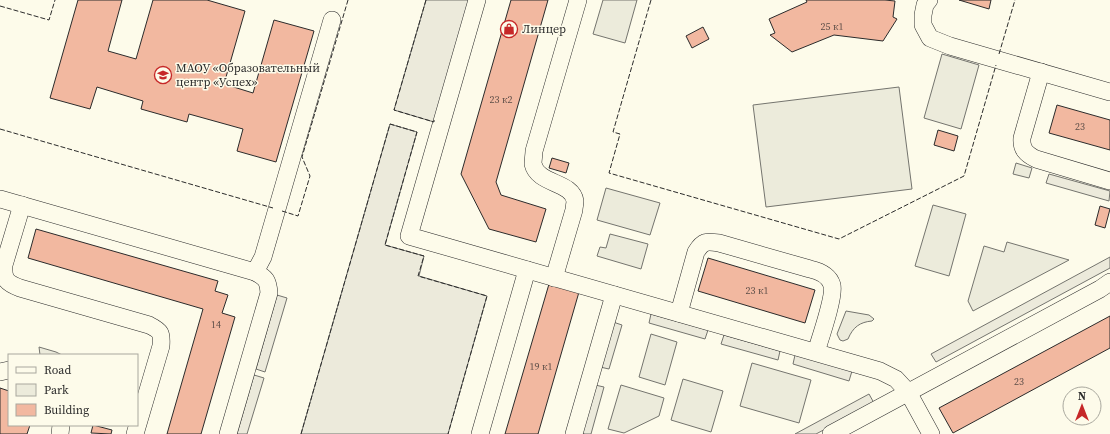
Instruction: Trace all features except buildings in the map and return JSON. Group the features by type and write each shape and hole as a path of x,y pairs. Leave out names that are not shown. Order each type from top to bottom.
{"lane":[{"path":"477,0 409,236 880,371 896,379 908,392 931,434"},
{"path":"554,278 574,210 575,199 570,190 544,179 537,172 533,163 534,151 578,0"},
{"path":"929,0 925,5 922,15 923,25 930,38 950,46 1110,92"},
{"path":"255,272 263,257 332,20"},
{"path":"1041,72 1022,138 1024,150 1028,155 1036,160 1110,181"},
{"path":"0,199 255,272 264,277 268,284 269,293 228,434"},
{"path":"22,205 4,265 4,274 9,283 20,288 149,325 157,329 162,336 161,346 138,424"},
{"path":"679,313 696,252 701,244 708,241 719,243 820,272 828,278 832,285 832,297 816,352"},
{"path":"480,434 527,270"},
{"path":"831,434 1100,289 1110,282"},
{"path":"574,434 614,295"}],"green space":[{"path":"603,0 637,0 625,43 593,34"},
{"path":"942,54 979,65 961,129 924,118"},
{"path":"899,87 912,189 766,207 753,105"},
{"path":"1016,163 1032,168 1029,178 1013,174"},
{"path":"606,188 660,203 650,235 597,220"},
{"path":"933,205 966,214 949,276 915,266"},
{"path":"610,234 648,244 641,269 597,256 600,247 606,248"},
{"path":"1007,242 1069,260 973,311 968,301 984,246 1004,252"},
{"path":"846,311 869,315 874,319 857,326 852,331 848,339 843,341 840,340 837,334"},
{"path":"651,334 677,342 665,385 639,377"},
{"path":"39,347 60,354 40,354"},
{"path":"752,363 811,380 799,423 740,406"},
{"path":"683,379 723,391 711,432 671,420"},
{"path":"621,385 664,398 659,416 624,433 608,429"}],"shaded area":[{"path":"426,0 469,0 434,122 394,110"},
{"path":"390,124 417,132 385,245 424,256 419,276 487,296 448,434 301,434"},
{"path":"1049,174 1110,191 1109,201 1046,183"},
{"path":"1110,257 1110,268 936,362 931,354"},
{"path":"277,295 287,298 265,372 256,369"},
{"path":"651,314 708,330 705,339 649,323"},
{"path":"613,322 622,325 609,369 600,367"},
{"path":"724,335 780,351 778,360 721,344"},
{"path":"795,355 852,371 849,381 793,364"},
{"path":"254,375 264,378 247,434 237,434"},
{"path":"595,385 604,387 591,434 585,434 581,433"},
{"path":"869,394 874,403 816,434 795,434"}],"fence":[{"path":"0,6 49,20 55,0"},
{"path":"282,211 298,216 310,176 302,157 348,0"},
{"path":"426,0 394,110 434,122 434,120"},
{"path":"651,0 613,132 620,134 609,173 839,239 964,176 996,65"},
{"path":"999,54 1015,0"},
{"path":"301,434 390,124 417,132 385,245 424,256 418,276 487,296 448,434"},
{"path":"0,129 273,208"}],"place":[{"name":"Линцер","path":"509,29"},
{"name":"МАОУ «Образовательный центр «Успех»","path":"163,75"}]}
